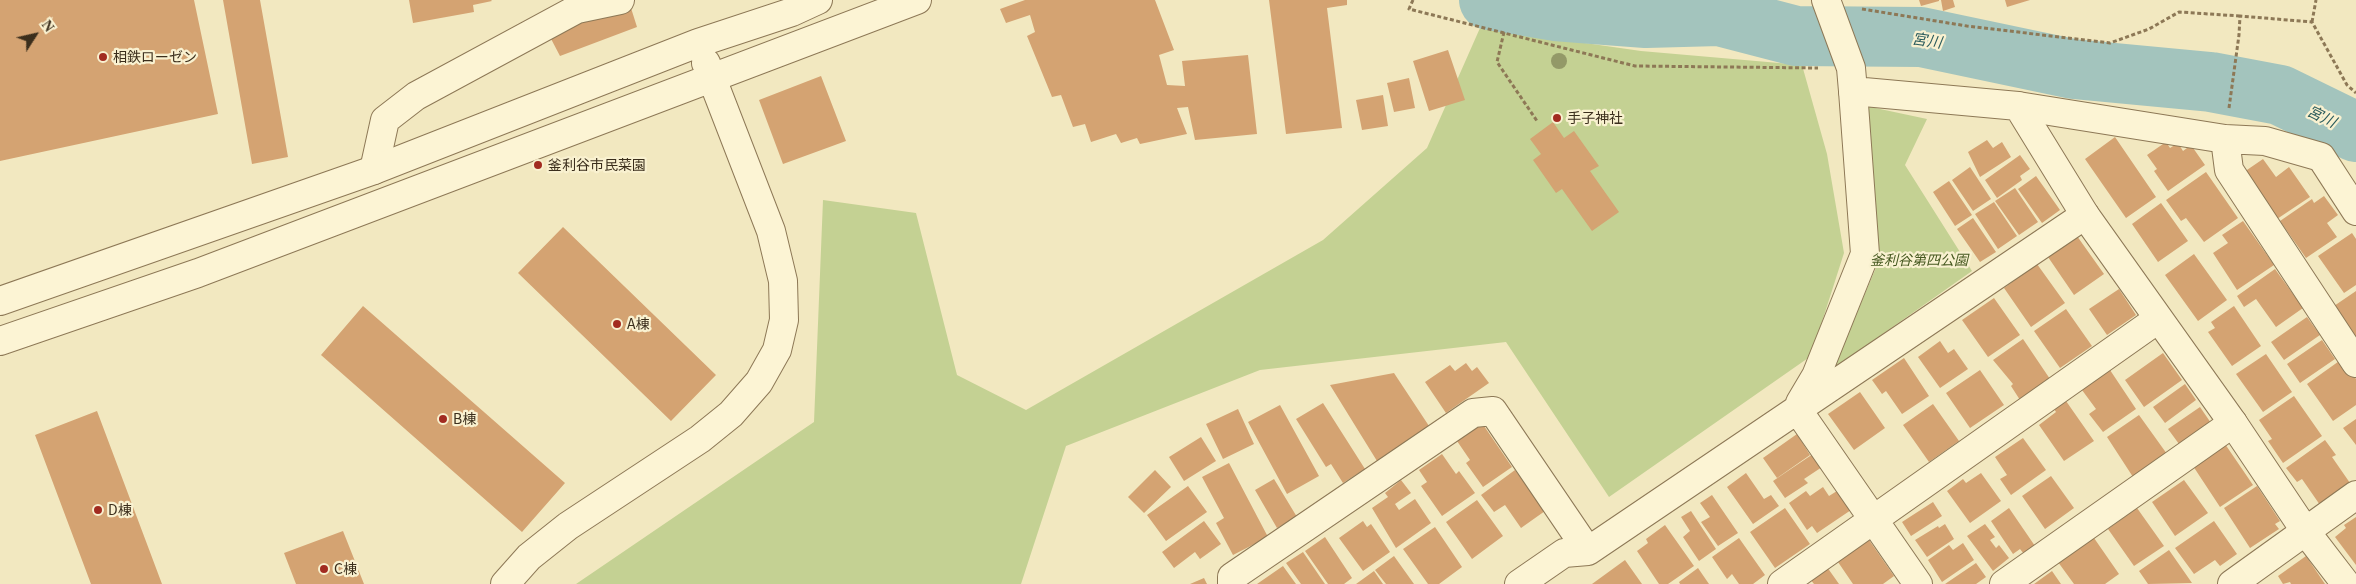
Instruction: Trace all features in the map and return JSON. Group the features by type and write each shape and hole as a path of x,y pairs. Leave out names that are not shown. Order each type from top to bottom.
{"street":[{"path":"374,170 385,120 416,96 576,4 620,0"},
{"path":"0,301 374,170 790,6 818,0"},
{"path":"0,341 198,274 917,0"},
{"path":"1797,409 1816,376 1865,254 1852,79 1826,2"},
{"path":"505,584 529,557 568,526 700,439 731,414 759,382 777,350 784,320 781,273 771,231 698,43"},
{"path":"1852,79 2225,139 2265,141 2321,157 2356,211"},
{"path":"2018,106 2085,215 2233,423 2306,532 2346,584"},
{"path":"2225,139 2229,170 2356,363"},
{"path":"1519,584 1564,553 1588,551 2085,215"},
{"path":"1782,584 2158,318"},
{"path":"1797,409 1918,584"},
{"path":"1232,584 1232,577 1473,413 1493,411 1588,551"},
{"path":"2004,584 2233,423"},
{"path":"2232,584 2356,495"}],"path":[{"path":"1412,0 1409,9 1635,66 1852,79"},
{"path":"2316,0 2312,22 2347,86 2356,93"},
{"path":"1826,2 1967,26 2110,43 2149,28 2179,12 2312,22"},
{"path":"2225,139 2240,35 2240,16"},
{"path":"1504,32 1497,62 1536,121"}],"green space":[{"path":"1480,28 1641,51 1802,65 1827,154 1844,253 1811,356 1609,497 1506,342 1260,370 1066,446 1021,584 576,584 814,422 823,200 916,213 957,375 1026,410 1323,240 1427,148"},
{"name":"釜利谷第四公園","path":"1866,106 1927,119 1905,165 1972,271 1833,369 1878,263"}],"building":[{"name":"相鉄ローゼン","path":"0,0 194,0 218,114 0,161"},
{"path":"223,0 260,0 288,157 252,164"},
{"path":"409,0 492,1 473,5 474,12 413,23"},
{"path":"1025,0 1155,0 1174,50 1159,55 1167,85 1185,86 1182,61 1248,55 1257,134 1195,140 1188,107 1177,108 1187,134 1140,144 1137,138 1121,143 1116,134 1091,142 1085,124 1073,127 1061,95 1052,97 1027,36 1035,32 1030,15 1006,23 1000,9"},
{"path":"1269,0 1347,0 1347,5 1327,8 1342,128 1286,134"},
{"path":"1919,0 1939,0 1939,1 1921,6"},
{"path":"1941,0 1953,0 1955,7 1943,11"},
{"path":"2005,0 2030,0 2007,7"},
{"path":"631,8 637,27 560,56 549,35 577,17"},
{"path":"1448,50 1465,100 1429,111 1413,61"},
{"path":"821,76 846,141 783,164 759,100"},
{"path":"1409,78 1415,108 1394,112 1387,83"},
{"path":"1383,95 1388,126 1362,130 1356,100"},
{"path":"1553,122 1564,138 1574,131 1599,166 1590,171 1619,212 1592,231 1562,189 1556,193 1533,160 1541,154 1530,139"},
{"path":"2115,137 2156,197 2126,218 2085,159"},
{"path":"1987,140 1993,148 2002,142 2011,157 1980,177 1968,152"},
{"path":"2166,142 2170,148 2178,143 2183,151 2191,145 2205,165 2168,191 2154,171 2157,169 2147,155"},
{"path":"2020,155 2030,169 2020,176 2022,180 1997,198 1985,180"},
{"path":"2263,159 2276,177 2289,167 2310,197 2277,219 2244,172"},
{"path":"1970,167 1991,199 1973,211 1952,180"},
{"path":"2206,172 2238,218 2204,242 2186,218 2181,221 2166,200"},
{"path":"2036,176 2060,210 2042,223 2018,189"},
{"path":"1949,181 1972,215 1955,226 1933,192"},
{"path":"2015,188 2038,222 2019,235 1995,201"},
{"path":"2324,196 2338,215 2327,223 2337,237 2306,258 2280,221 2312,199 2314,203"},
{"path":"1994,202 2017,236 1998,249 1975,214"},
{"path":"2161,203 2188,241 2158,262 2132,224"},
{"path":"1973,218 1996,252 1980,262 1957,229"},
{"path":"2243,221 2274,265 2237,290 2213,253 2228,243 2222,235"},
{"name":"A棟","path":"563,227 716,375 671,421 518,273"},
{"path":"2352,233 2356,239 2356,285 2344,293 2318,256"},
{"path":"2077,236 2104,274 2074,295 2048,257"},
{"path":"2194,254 2227,300 2198,321 2165,275"},
{"path":"2037,264 2065,303 2031,327 2004,288"},
{"path":"2275,269 2303,308 2276,327 2256,299 2244,307 2237,296"},
{"path":"2119,289 2136,315 2107,335 2089,309"},
{"path":"2356,291 2356,337 2334,306"},
{"path":"1994,298 2020,335 1988,357 1962,320"},
{"name":"B棟","path":"363,306 565,483 522,532 321,355"},
{"path":"2234,306 2261,346 2232,366 2208,332 2215,328 2211,322"},
{"path":"2066,309 2092,346 2060,368 2034,331"},
{"path":"2307,317 2320,335 2284,360 2271,342"},
{"path":"2023,339 2050,379 2020,400 2011,386 2013,384 1993,360"},
{"path":"2322,340 2335,359 2300,383 2287,364"},
{"path":"1940,341 1948,353 1954,349 1968,369 1940,388 1918,357"},
{"path":"2163,353 2182,380 2144,407 2125,380"},
{"path":"2266,354 2292,392 2263,412 2236,374"},
{"path":"1904,358 1929,396 1902,414 1886,391 1882,394 1872,380"},
{"path":"2342,359 2356,379 2356,405 2333,421 2307,384"},
{"path":"1466,363 1472,371 1477,367 1489,383 1446,413 1425,382 1450,365 1455,371"},
{"path":"1980,370 2004,405 1970,428 1946,393"},
{"path":"2110,370 2136,409 2103,432 2089,414 2096,409 2082,390"},
{"path":"1394,373 1429,426 1377,461 1330,385"},
{"path":"2185,384 2196,400 2165,423 2153,407"},
{"path":"1860,392 1885,428 1854,450 1828,414"},
{"path":"2294,396 2322,436 2283,463 2268,441 2272,439 2259,420"},
{"path":"2066,401 2094,441 2064,461 2039,425 2056,412 2054,409"},
{"path":"1323,403 1365,469 1343,483 1331,464 1326,467 1296,419"},
{"path":"1933,404 1959,441 1929,462 1903,425"},
{"path":"1280,405 1319,476 1287,494 1248,422"},
{"path":"2200,407 2211,423 2179,444 2168,429"},
{"path":"1238,409 1254,444 1223,459 1206,424"},
{"name":"D棟","path":"97,411 162,584 91,584 35,435"},
{"path":"2139,415 2167,454 2133,477 2107,437"},
{"path":"2356,419 2356,445 2343,428"},
{"path":"1482,423 1512,467 1483,487 1466,463 1470,460 1457,441"},
{"path":"1797,434 1810,455 1777,478 1763,458"},
{"path":"1201,437 1216,461 1184,481 1169,457"},
{"path":"2023,438 2046,470 2011,495 2000,479 2007,475 1995,457"},
{"path":"2325,440 2336,455 2332,457 2350,483 2320,505 2302,479 2297,482 2286,468"},
{"path":"2225,444 2253,485 2220,507 2193,466"},
{"path":"1442,454 1456,474 1459,471 1475,493 1442,516 1421,486 1427,482 1419,470"},
{"path":"1813,454 1822,467 1804,479 1808,483 1785,498 1773,481"},
{"path":"1229,463 1268,537 1233,555 1216,523 1224,518 1202,477"},
{"path":"1155,470 1171,487 1144,513 1128,497"},
{"path":"1515,470 1545,511 1521,528 1505,505 1494,512 1481,495"},
{"path":"1746,473 1764,499 1771,495 1779,506 1753,524 1727,487"},
{"path":"1981,473 2001,501 1970,523 1947,491 1963,479 1966,483"},
{"path":"2051,476 2074,508 2045,529 2022,496"},
{"path":"1274,479 1297,517 1277,528 1255,490"},
{"path":"1401,480 1411,493 1395,504 1399,510 1415,499 1431,523 1396,548 1372,508 1388,497 1385,493"},
{"path":"2184,480 2208,513 2175,536 2152,502"},
{"path":"1188,486 1207,512 1166,541 1147,515"},
{"path":"2257,486 2280,521 2275,524 2279,529 2250,548 2224,508"},
{"path":"1823,487 1829,496 1837,491 1851,510 1817,533 1812,526 1807,530 1789,503 1806,491 1810,496"},
{"path":"1712,495 1738,533 1718,546 1701,522 1710,517 1700,503"},
{"path":"1477,500 1503,536 1472,559 1446,522"},
{"path":"1933,502 1942,516 1911,536 1902,522"},
{"path":"1785,508 1810,544 1775,568 1750,532"},
{"path":"2009,508 2035,546 2024,554 2020,549 2013,554 1991,521"},
{"path":"2137,508 2164,546 2134,566 2108,529"},
{"path":"1691,511 1716,549 1699,561 1683,537 1690,531 1681,517"},
{"path":"2356,517 2356,565 2335,537 2346,528 2344,525"},
{"path":"1204,521 1221,544 1200,559 1195,552 1174,568 1162,552"},
{"path":"1363,521 1367,527 1371,524 1390,552 1363,571 1339,538"},
{"path":"2214,521 2237,554 2220,566 2215,560 2194,574 2175,548"},
{"path":"1945,524 1954,539 1927,557 1915,540 1938,526 1939,528"},
{"path":"1985,524 1995,537 1990,540 1996,548 1999,545 2009,558 1993,571 1967,536"},
{"path":"1665,525 1694,566 1668,584 1659,584 1637,551 1648,543 1646,539"},
{"path":"1435,527 1462,567 1439,584 1428,584 1403,549"},
{"name":"C棟","path":"343,531 364,584 296,584 284,553"},
{"path":"1325,537 1352,578 1344,584 1328,584 1305,551"},
{"path":"1739,538 1765,575 1753,584 1739,584 1732,574 1727,579 1712,557"},
{"path":"2094,538 2119,574 2105,584 2074,584 2058,562"},
{"path":"1869,540 1894,576 1883,584 1853,584 1838,562"},
{"path":"1963,543 1974,560 1942,582 1928,560 1949,545 1953,550"},
{"path":"2169,550 2192,583 2148,584 2139,571"},
{"path":"1303,552 1325,584 1301,584 1286,563"},
{"path":"1394,556 1414,584 1386,584 1375,570"},
{"path":"2306,556 2325,584 2291,584 2290,582 2283,584 2278,576"},
{"path":"1625,560 1642,584 1592,584"},
{"path":"1976,563 1986,577 1976,584 1945,584"},
{"path":"1283,566 1296,584 1257,584"},
{"path":"1827,567 1839,584 1814,584 1810,579"},
{"path":"1698,568 1709,584 1680,584 1679,582"},
{"path":"1374,571 1383,584 1356,584"},
{"path":"2052,571 2061,584 2034,584"},
{"path":"1204,578 1207,584 1190,584"}],"waterway":[{"name":"宮川","path":"1489,0 1555,11 1646,18 1719,16 1796,36 1921,37 2073,69 2211,82 2280,95 2356,132"}],"place":[{"name":"相鉄ローゼン","path":"103,57"},
{"name":"手子神社","path":"1557,118"},
{"name":"釜利谷市民菜園","path":"538,165"},
{"name":"A棟","path":"617,324"},
{"name":"B棟","path":"443,419"},
{"name":"D棟","path":"98,510"},
{"name":"C棟","path":"324,569"}]}
